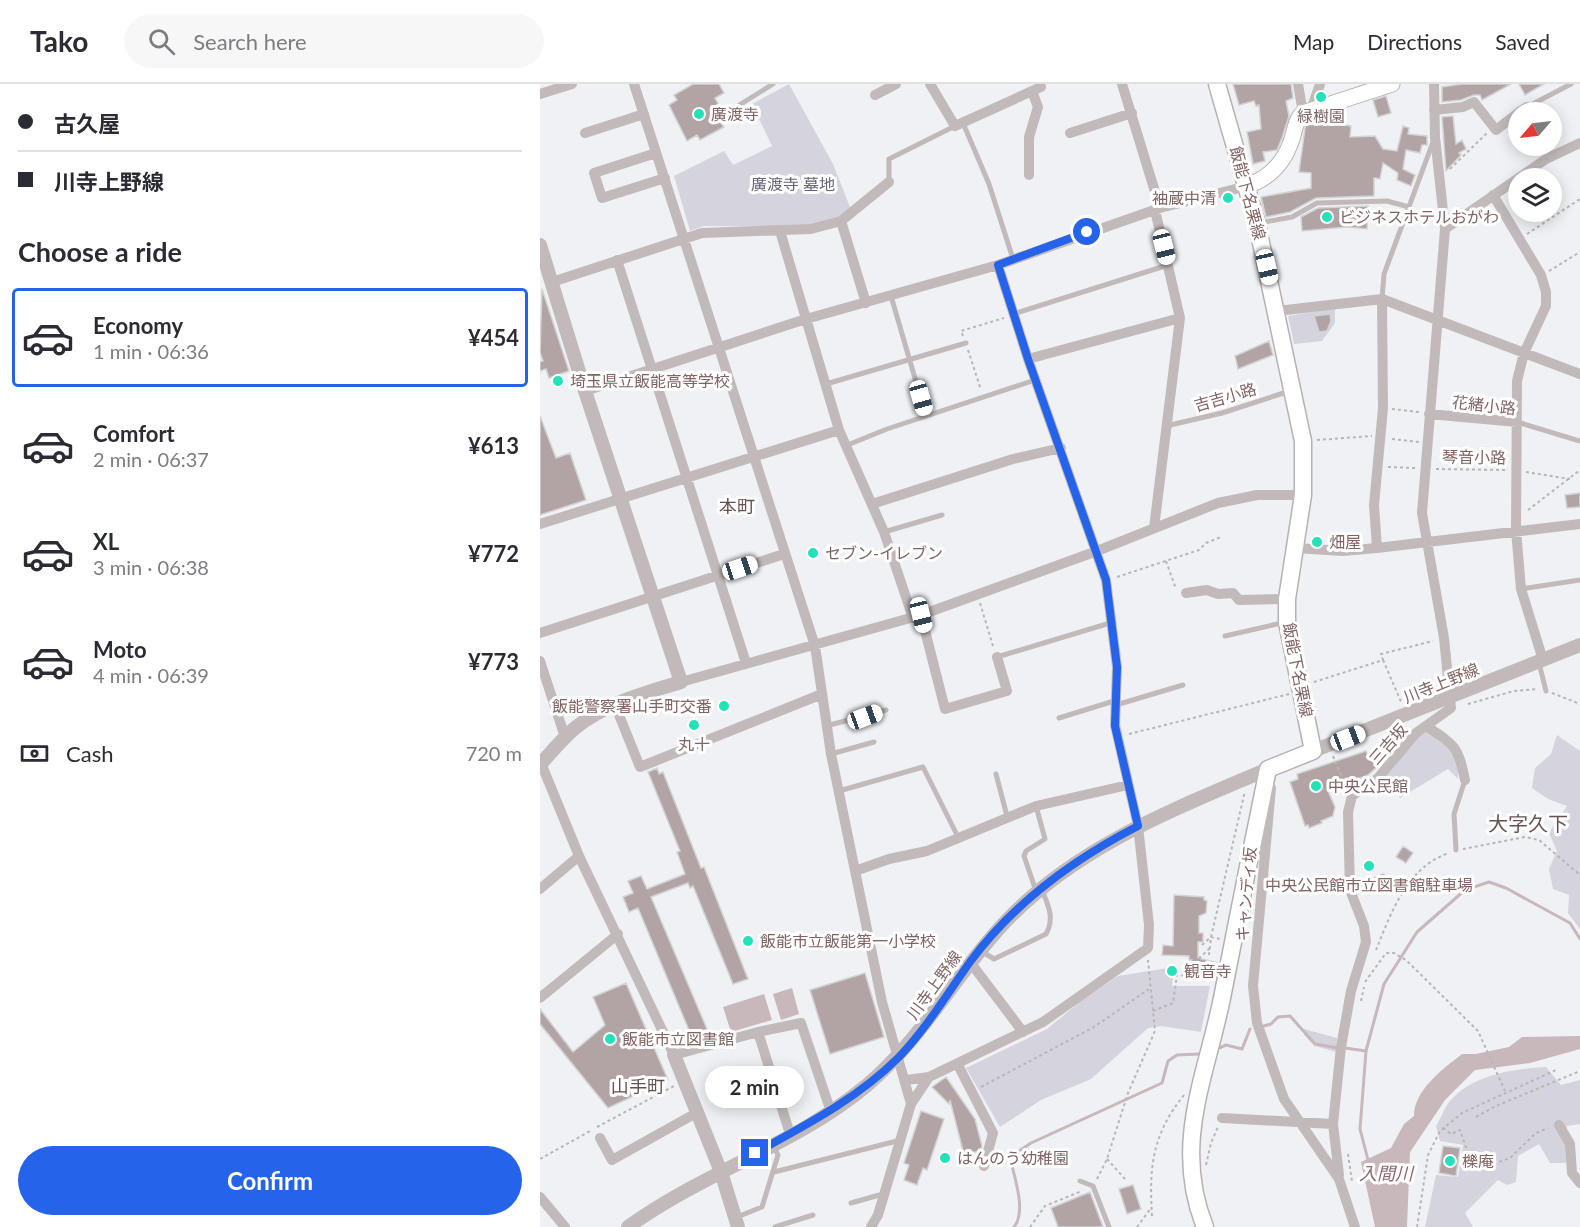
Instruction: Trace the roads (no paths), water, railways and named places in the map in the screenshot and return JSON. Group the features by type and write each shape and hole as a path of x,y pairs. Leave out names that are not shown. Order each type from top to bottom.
{"main road":[{"name":"飯能下名栗線","path":"1217,84 1257,224 1303,441 1305,466 1303,495 1287,599 1287,622 1300,688 1321,748"},
{"path":"1247,186 1268,175 1285,155 1298,120 1307,111 1392,84"},
{"path":"1205,1227 1196,1198 1191,1160 1193,1126 1202,1071 1221,1002 1271,768 1321,748"}],"street":[{"path":"540,94 572,84"},
{"path":"634,84 815,646 831,754 882,1002 911,1104"},
{"path":"875,96 896,84"},
{"path":"930,84 959,125 1041,86"},
{"path":"1122,84 1132,113 1157,209 1180,318 1179,345 1165,427 1154,528"},
{"path":"1298,84 1307,111"},
{"path":"1307,111 1320,84"},
{"path":"1434,84 1435,137 1442,177 1445,225 1422,513 1454,695"},
{"path":"1029,175 1029,137 1038,107 1041,86"},
{"path":"1434,110 1463,107 1474,102 1496,130 1508,121"},
{"path":"1070,133 1132,113"},
{"path":"585,133 644,114"},
{"path":"1445,225 1546,159 1580,143"},
{"path":"657,153 594,173 602,198 665,178"},
{"path":"552,282 702,233 811,229 841,221 889,182"},
{"path":"585,391 806,319 998,265 1157,209 1247,186"},
{"path":"1493,195 1541,275 1546,292 1546,306 1524,353 1517,381 1516,525 1521,589 1541,661"},
{"path":"841,221 866,303"},
{"path":"780,231 839,430 884,532 917,616 945,709 1007,691 997,657"},
{"path":"540,245 585,391 681,682"},
{"path":"617,260 746,663"},
{"path":"906,1080 929,1077 958,1065 1043,1022 1148,948 1149,925 1138,826 1117,738 1114,703 1117,667 1106,580 1035,380 998,265"},
{"path":"1377,548 1374,505 1383,408 1383,299"},
{"path":"1277,311 1383,299 1580,374"},
{"path":"1028,359 1180,318"},
{"name":"花緒小路","path":"1429,414 1517,422"},
{"path":"540,524 839,430"},
{"path":"872,504 1013,459 1061,448"},
{"path":"737,1222 721,1172 685,1080 618,934 579,856 541,764 576,727 639,694 917,616 1097,551 1218,503 1257,495 1303,495"},
{"path":"1295,549 1344,551 1426,543 1516,525 1580,524"},
{"path":"540,633 784,554"},
{"path":"1186,593 1207,590 1218,594 1233,593 1239,600 1287,599"},
{"name":"川寺上野線","path":"1321,748 1580,645"},
{"path":"540,661 565,737"},
{"path":"615,705 640,767 822,694"},
{"name":"三吉坂","path":"1350,890 1348,812 1352,796 1378,778 1416,733 1451,708 1454,695"},
{"path":"1426,726 1453,743 1460,756 1465,780"},
{"name":"川寺上野線","path":"628,1227 721,1172 831,1112 898,1058 931,1018 979,951 1039,890 1091,853 1138,826 1271,768"},
{"name":"キャンディ坂","path":"1271,768 1253,1002 1257,1023 1282,1094 1299,1123 1339,1179"},
{"path":"855,871 889,859 927,851 1007,816 1036,806 1128,785"},
{"path":"540,890 579,856"},
{"path":"1350,890 1364,926 1366,942 1353,1006 1340,1050 1333,1124 1339,1179 1355,1227"},
{"path":"540,998 618,934"},
{"path":"970,962 1023,1032"},
{"path":"674,1055 801,1023 831,1112"},
{"path":"758,1032 790,1134"},
{"path":"958,1065 993,1133 984,1166"},
{"path":"872,1227 885,1193 911,1104 929,1077"},
{"path":"600,1138 612,1160 698,1112"},
{"path":"1222,1118 1333,1124"},
{"path":"1559,1125 1570,1144 1572,1173 1580,1183"},
{"path":"540,1197 565,1227"}],"lane":[{"path":"733,109 766,86 773,84"},
{"path":"1538,102 1571,84"},
{"path":"889,182 889,159 959,125 989,184 1012,259"},
{"path":"1383,299 1384,274 1435,137"},
{"path":"1257,224 1292,217 1317,203 1387,201 1409,207"},
{"path":"1013,314 1168,266"},
{"path":"891,296 926,416"},
{"path":"824,384 966,344"},
{"path":"845,446 1035,380"},
{"name":"吉吉小路","path":"1165,427 1222,413 1293,390"},
{"name":"花緒小路","path":"1517,422 1580,441"},
{"path":"884,532 942,515"},
{"path":"1521,589 1580,580"},
{"path":"1225,636 1287,622"},
{"path":"997,657 1110,623"},
{"path":"1541,661 1546,691"},
{"path":"1059,718 1184,686"},
{"path":"826,726 886,710"},
{"path":"831,754 874,742"},
{"path":"839,791 923,767 958,837"},
{"path":"996,774 1007,816"},
{"path":"1456,850 1454,814 1465,780"},
{"path":"979,951 994,958 1046,933 1050,926 1051,914 1024,856 1026,851 1045,839 1036,806"},
{"path":"1350,890 1383,876"},
{"path":"774,1172 901,1140"},
{"path":"737,1222 762,1206 778,1155 773,1143"},
{"path":"1080,1181 1093,1186 1109,1227"},
{"path":"851,1203 885,1193"},
{"path":"775,1227 813,1215"}],"water":[{"path":"792,988 799,1014 781,1020 773,994"},
{"path":"764,994 772,1020 731,1032 723,1007"},
{"name":"入間川","path":"1580,1036 1580,1049 1530,1063 1475,1070 1445,1100 1410,1152 1407,1227 1375,1227 1361,1162 1391,1148 1404,1124 1414,1116 1415,1106 1424,1089 1438,1073 1462,1054 1476,1054 1509,1047 1522,1037"}],"waterway":[{"name":"入間川","path":"1368,1160 1360,1129 1366,1051 1384,984 1417,932 1465,890 1489,882 1506,888 1570,923 1580,939"},
{"path":"1264,1026 1271,1024 1278,1017 1290,1016 1315,1044 1338,1048"},
{"path":"1219,1048 1226,1045 1242,1049 1250,1029"},
{"path":"1345,1048 1366,1051"},
{"path":"1014,1227 1018,1220 1020,1203 1010,1157 1031,1143 1162,1083 1168,1061 1177,1055 1199,1054"}],"place":[{"name":"緑樹園","path":"1321,97"},
{"name":"廣渡寺","path":"699,114"},
{"name":"袖蔵中清","path":"1228,198"},
{"name":"ビジネスホテルおがわ","path":"1327,217"},
{"name":"埼玉県立飯能高等学校","path":"558,381"},
{"name":"畑屋","path":"1317,542"},
{"name":"セブン-イレブン","path":"813,553"},
{"name":"飯能警察署山手町交番","path":"724,706"},
{"name":"丸十","path":"694,725"},
{"name":"中央公民館","path":"1316,786"},
{"name":"中央公民館市立図書館駐車場","path":"1369,866"},
{"name":"飯能市立飯能第一小学校","path":"748,941"},
{"name":"観音寺","path":"1172,971"},
{"name":"飯能市立図書館","path":"610,1039"},
{"name":"はんのう幼稚園","path":"945,1158"},
{"name":"櫟庵","path":"1450,1161"}],"district":[{"name":"本町","path":"737,507"},
{"name":"大字久下","path":"1528,824"},
{"name":"山手町","path":"638,1087"}],"park label":[{"name":"廣渡寺 墓地","path":"793,184"}]}
